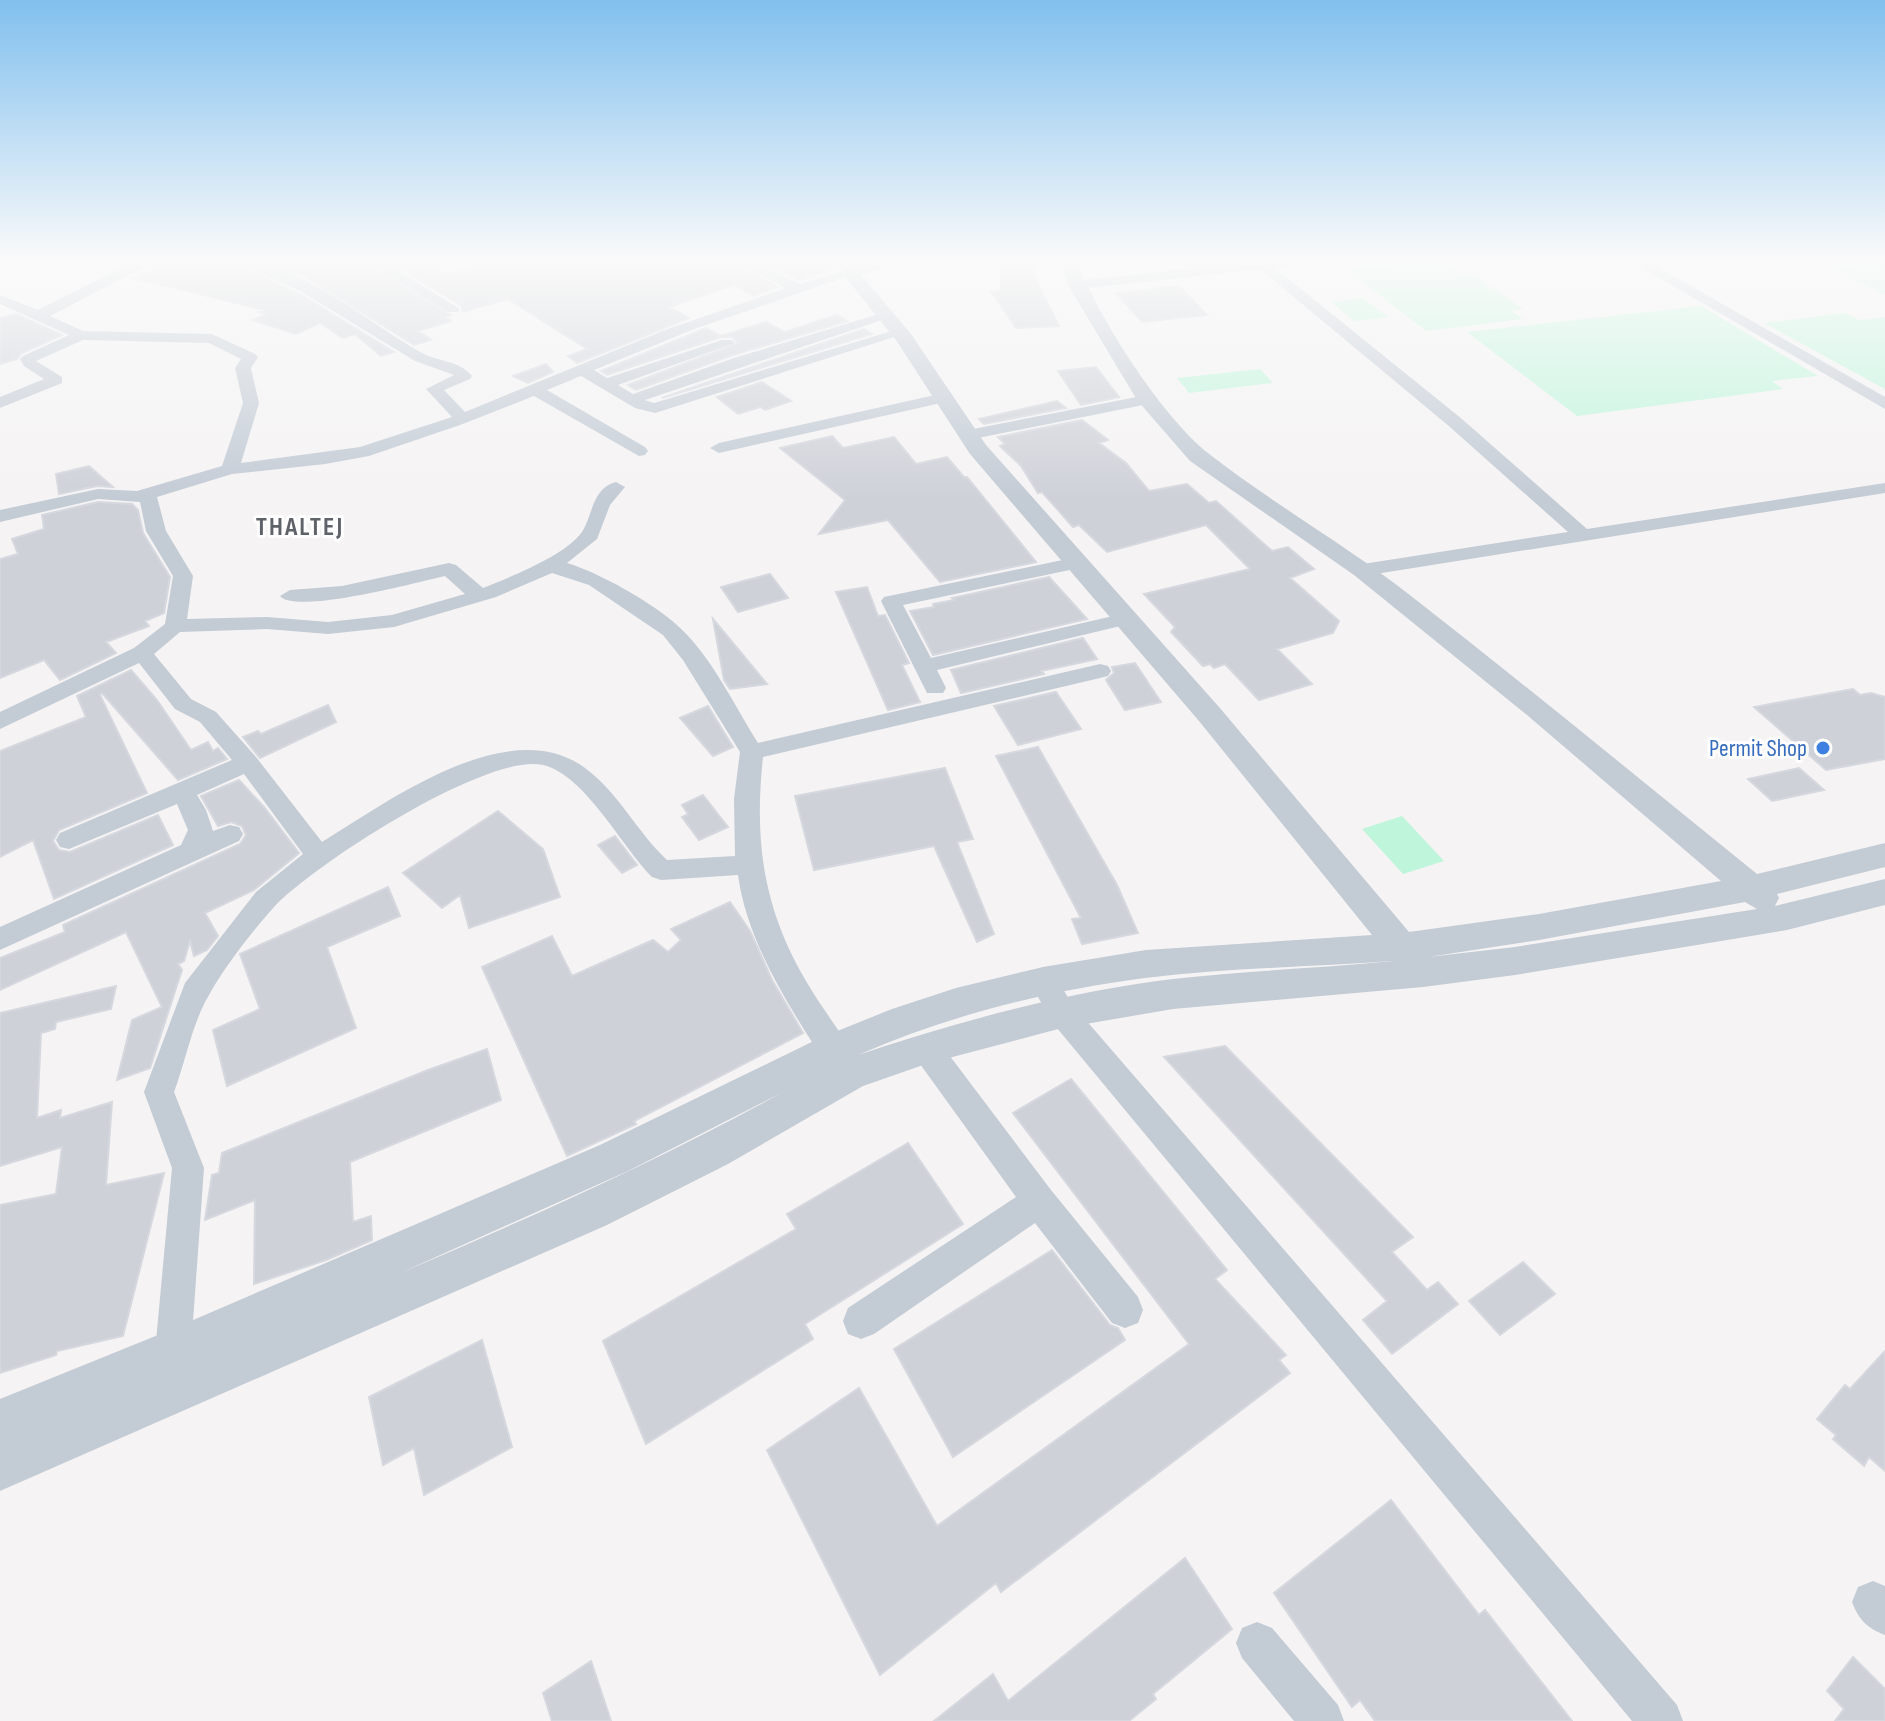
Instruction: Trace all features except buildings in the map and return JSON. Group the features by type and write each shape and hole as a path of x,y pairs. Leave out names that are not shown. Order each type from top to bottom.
{"street":[{"path":"0,403 56,380 29,363 28,359 74,338"},
{"path":"190,338 212,339 250,357 243,368 251,403 230,469"},
{"path":"388,338 419,358 446,363 462,372 464,376 434,389 462,418"},
{"path":"0,516 98,494 126,498 147,495 230,469 290,463 378,448 462,418 657,338"},
{"path":"582,370 631,400 655,408 672,405 855,338"},
{"path":"904,338 968,435 1209,714 1412,960 1515,961 1878,900"},
{"path":"1109,338 1147,400 1198,456 1363,570 1537,709 1787,917"},
{"path":"1353,338 1456,423 1584,536"},
{"path":"1771,338 1885,404"},
{"path":"605,384 727,343"},
{"path":"534,389 639,451"},
{"path":"719,448 944,398"},
{"path":"968,435 1147,400"},
{"path":"0,721 142,653 175,626 267,623 328,628 394,621 480,596 549,567 590,535 601,504 616,487"},
{"path":"1363,570 1885,488"},
{"path":"147,495 156,531 183,576 175,626"},
{"path":"935,688 891,601 1077,563"},
{"path":"549,567 563,568 596,581 670,630 692,656 752,752 745,792 747,865 766,934 794,991 842,1061"},
{"path":"290,596 342,592 449,569 480,596"},
{"path":"924,666 1126,619"},
{"path":"142,653 183,704 208,717 248,763 319,856"},
{"path":"752,752 1100,671"},
{"path":"169,1395 188,1168 159,1092 195,991 265,899 319,856 439,786 482,766 518,756 546,757 578,774 661,870 747,865"},
{"path":"69,840 248,763"},
{"path":"182,792 194,810 201,830 190,854"},
{"path":"0,939 230,834"},
{"path":"0,1467 592,1211 714,1151 905,1019 1053,997 1173,994 1412,960 1539,927 1751,888 1885,855"},
{"path":"1827,868 1878,900"},
{"path":"0,1422 173,1351 842,1061 926,1048 1053,997"},
{"path":"1053,997 1661,1721"},
{"path":"926,1048 1039,1201 1125,1310"},
{"path":"861,1321 1039,1201"},
{"path":"1257,1643 1322,1721"}],"green space":[{"path":"1475,338 1755,338 1818,376 1772,381 1783,389 1577,416"},
{"path":"1792,338 1885,338 1885,389"},
{"path":"1260,369 1273,383 1189,393 1177,378"},
{"path":"1402,816 1444,861 1403,874 1362,829"}],"place":[{"name":"Permit Shop","path":"1823,748"}],"district":[{"name":"THALTEJ","path":"300,526"}]}
